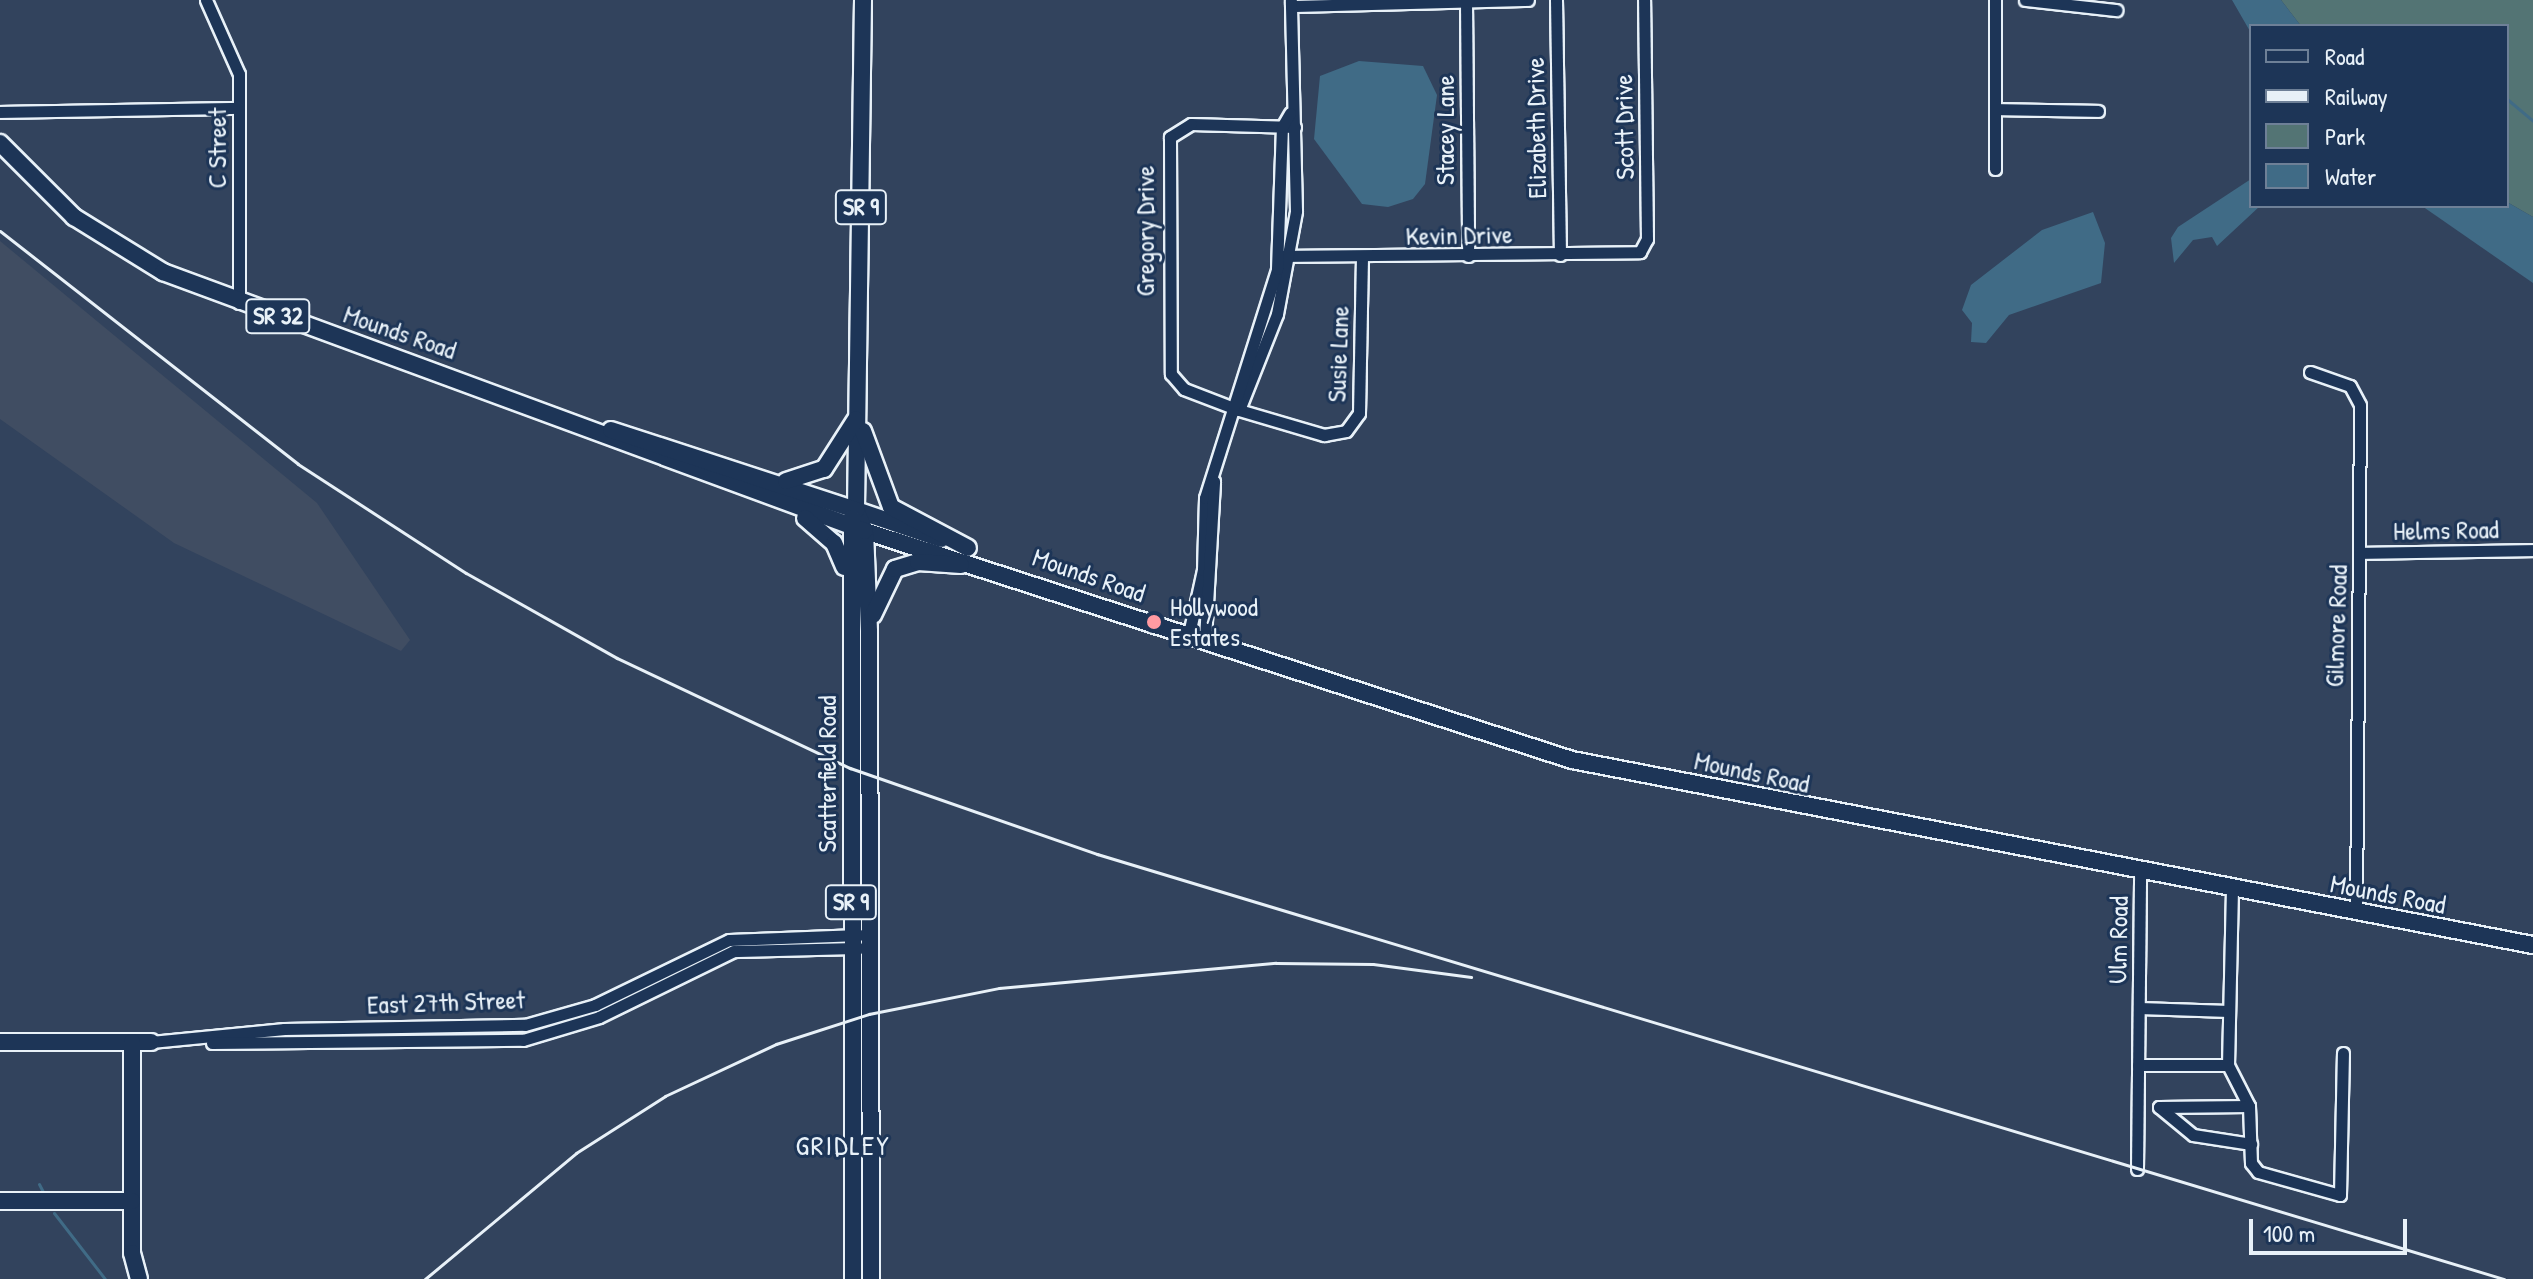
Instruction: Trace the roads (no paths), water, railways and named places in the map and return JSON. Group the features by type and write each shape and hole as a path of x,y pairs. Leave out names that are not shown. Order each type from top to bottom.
{"main road":[{"name":"Scatterfield Road","path":"863,0 856,510 865,531 869,632 871,1279"},
{"name":"Mounds Road","path":"0,143 53,199 111,244 239,303 593,426 777,481 968,548 983,563"},
{"name":"SR 32","path":"777,481 817,475 859,414"},
{"path":"859,414 887,502 968,548"},
{"name":"Mounds Road","path":"593,426 772,500 961,565 983,563 1572,760 2140,872 2533,945"},
{"path":"772,500 834,543 850,592"},
{"name":"Scatterfield Road","path":"853,1279 850,592 847,526 856,510"},
{"path":"869,632 881,587 895,569 918,562 961,565"},
{"name":"East 27th Street","path":"0,1042 151,1042"},
{"path":"132,1042 132,1201 139,1279"},
{"path":"0,1201 132,1201"}],"street":[{"name":"C Street","path":"206,0 239,74 239,303"},
{"path":"1197,637 1213,477 1239,410 1259,370 1284,257 1291,3 1528,0"},
{"name":"Elizabeth Drive","path":"1556,0 1560,255"},
{"name":"Scott Drive","path":"1640,252 1647,239 1644,0"},
{"path":"1995,0 1995,169"},
{"path":"2025,0 2116,10"},
{"name":"Stacey Lane","path":"1466,2 1468,256"},
{"path":"0,112 239,108"},
{"path":"1996,109 2098,111"},
{"name":"Gregory Drive","path":"1239,410 1184,389 1167,366 1168,143 1191,124 1288,127"},
{"name":"Kevin Drive","path":"1284,257 1362,259 1640,252"},
{"name":"Susie Lane","path":"1239,410 1324,435 1353,424 1359,413 1362,259"},
{"name":"Gilmore Road","path":"2310,372 2350,386 2360,405 2356,912"},
{"name":"Helms Road","path":"2360,553 2533,550"},
{"name":"Ulm Road","path":"2137,1169 2140,872"},
{"path":"2232,889 2228,1065 2249,1106 2251,1144 2258,1172 2318,1195 2340,1195 2343,1053"},
{"name":"East 27th Street","path":"151,1042 284,1029 525,1025 595,1005 729,940 869,941"},
{"name":"Ulm Road","path":"2139,1008 2229,1011"},
{"path":"2138,1065 2228,1065"},
{"path":"2249,1106 2159,1107 2193,1135 2251,1144"}],"water":[{"path":"2232,0 2281,0 2299,24 2249,24 2249,30"},
{"path":"1359,61 1423,66 1437,95 1425,184 1413,199 1388,207 1362,204 1314,139 1320,76"},
{"path":"2249,180 2249,208 2258,208 2217,246 2212,237 2193,240 2174,263 2171,238 2178,227"},
{"path":"2509,203 2533,217 2533,283 2425,208 2509,208"},
{"path":"2093,212 2105,243 2101,283 2009,315 1986,343 1971,342 1972,323 1962,310 1971,285 2042,230"}],"waterway":[{"path":"2509,101 2533,121"},
{"path":"39,1184 43,1192"},
{"path":"54,1213 105,1279"}],"railway":[{"path":"0,231 298,464 466,573 617,658 850,768 1097,854 2504,1279"},
{"path":"425,1279 576,1153 665,1096 776,1044 869,1014 999,988 1276,963 1373,964 1471,977"}],"place":[{"name":"Hollywood Estates","path":"1154,622"}],"district":[{"name":"GRIDLEY","path":"843,1145"}]}
